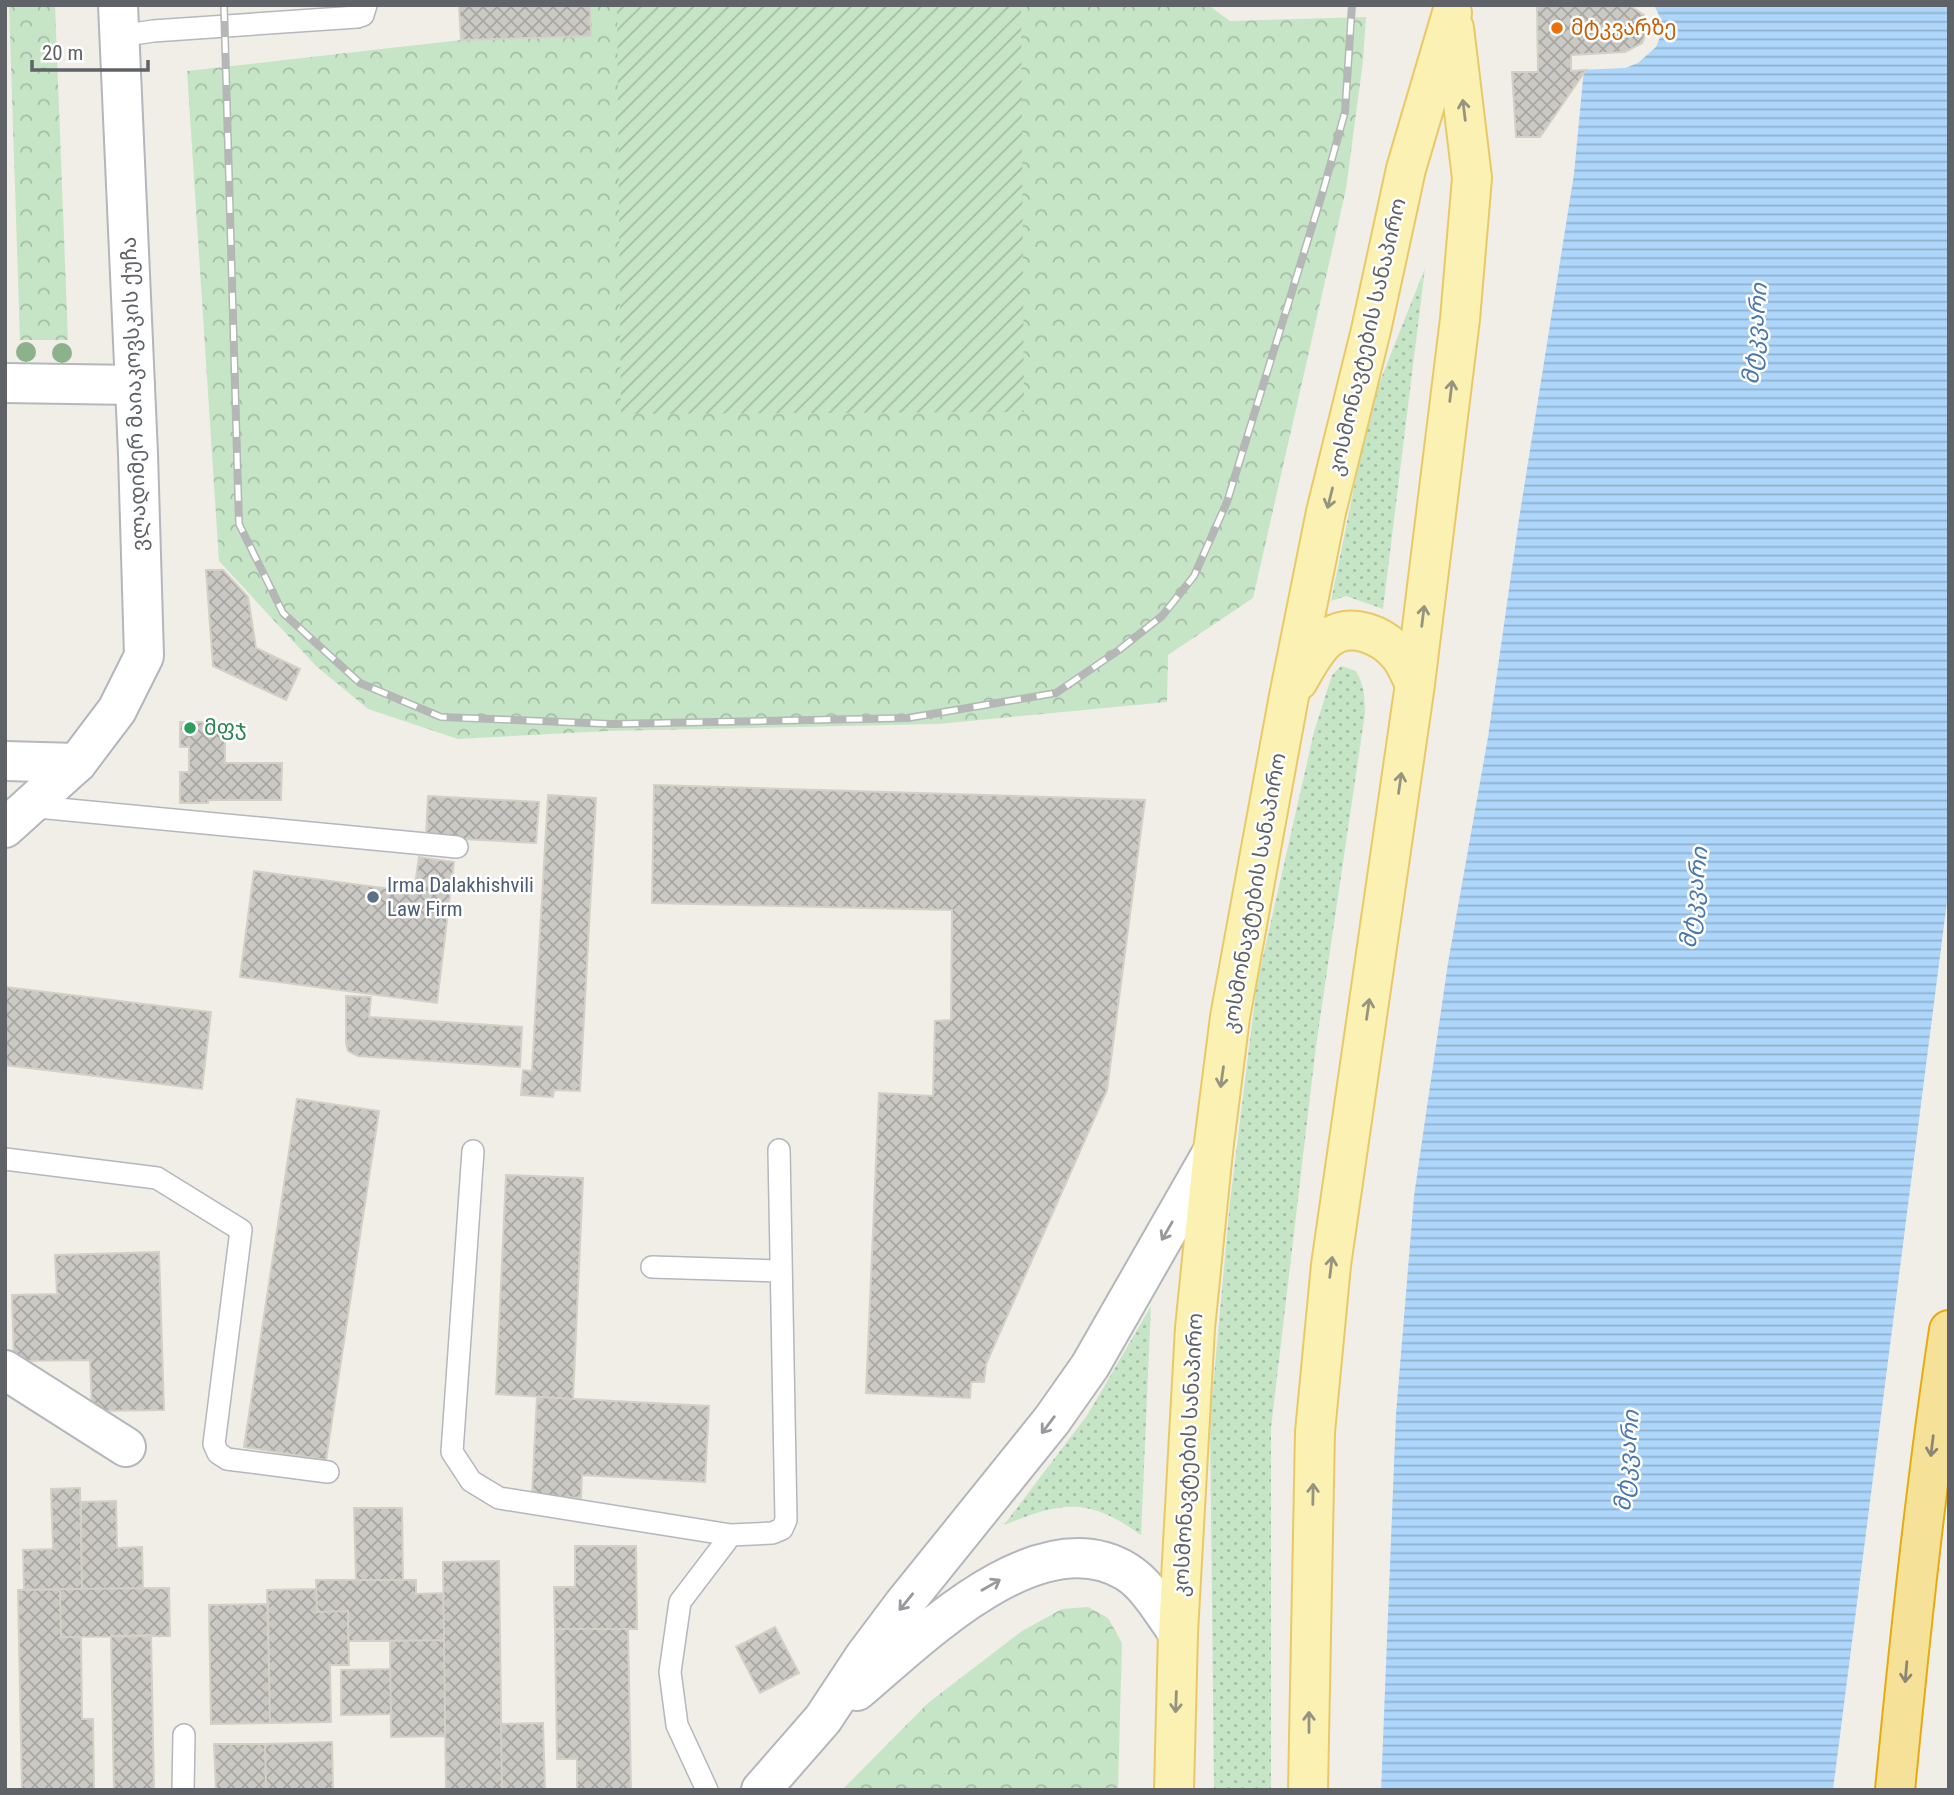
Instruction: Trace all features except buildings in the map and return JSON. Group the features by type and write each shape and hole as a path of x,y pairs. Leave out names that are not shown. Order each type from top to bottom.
{"highway":[{"path":"1895,1790 1909,1632 1949,1330"}],"main road":[{"name":"კოსმონავტების სანაპირო","path":"1308,1790 1315,1432 1331,1265 1415,684 1460,319 1472,178 1452,9"},
{"name":"კოსმონავტების სანაპირო","path":"1174,1790 1178,1633 1195,1328 1230,1017 1326,512 1371,330 1406,169 1452,9"},
{"name":"ვლადიმერ მაიაკოვსკის ქუჩა","path":"16,817 77,762 117,710 144,656 119,21"},
{"path":"5,383 135,385"},
{"path":"1289,696 1327,639 1343,631 1375,635 1391,646 1402,657 1415,684"},
{"path":"5,761 77,762"},
{"path":"761,1790 823,1719 864,1657 1052,1420 1090,1367 1213,1151"},
{"path":"5,1370 126,1447"},
{"path":"823,1719 941,1621 989,1585 1024,1569 1084,1558 1106,1562 1128,1572 1147,1589 1178,1633"}],"lane":[{"path":"119,21 153,31 357,17 363,15 366,5"},
{"path":"16,817 457,847"},
{"path":"473,1151 452,1452 471,1481 499,1498 731,1535 772,1533 782,1529 786,1520 779,1150"},
{"path":"5,1159 158,1178 241,1230 214,1444 218,1452 228,1458 328,1472"},
{"path":"652,1267 781,1271"},
{"path":"707,1790 677,1725 670,1672 680,1602 731,1535"},
{"path":"183,1790 184,1735"}],"green space":[{"path":"9,5 55,5 68,340 20,340"},
{"path":"590,5 1208,5 1230,21 1366,17 1363,61 1346,189 1253,598 1168,655 1167,702 938,724 607,731 458,739 368,709 316,666 219,561 187,71 461,40 591,36"},
{"path":"617,5 1021,5 1024,412 621,414"},
{"path":"1425,268 1383,609 1346,596 1331,601 1371,404"},
{"path":"1341,666 1356,671 1359,676 1364,691 1365,713 1316,1046 1271,1428 1271,1790 1214,1790 1210,1420 1230,1202 1257,983 1314,732 1332,675"},
{"path":"1151,1306 1141,1535 1106,1514 1075,1507 1043,1511 1004,1525 1088,1414"},
{"path":"1088,1607 1108,1618 1122,1643 1118,1790 842,1790 928,1703 1022,1631 1062,1609"}],"water":[{"name":"მტკვარი","path":"1590,5 1949,5 1949,886 1833,1790 1381,1790 1396,1414 1414,1196 1448,963 1488,737 1519,519 1574,174"}],"pier":[{"path":"1586,5 1654,5 1661,26 1656,47 1638,63 1625,68 1580,70"}],"railway":[{"path":"224,5 239,524 283,613 360,683 441,717 612,724 908,718 1056,693 1119,650 1162,616 1194,576 1227,502 1345,112 1352,5"}],"place":[{"name":"მტკვარზე","path":"1557,28"},
{"name":"მფჯ","path":"190,728"},
{"name":"Irma Dalakhishvili Law Firm","path":"373,897"}]}
